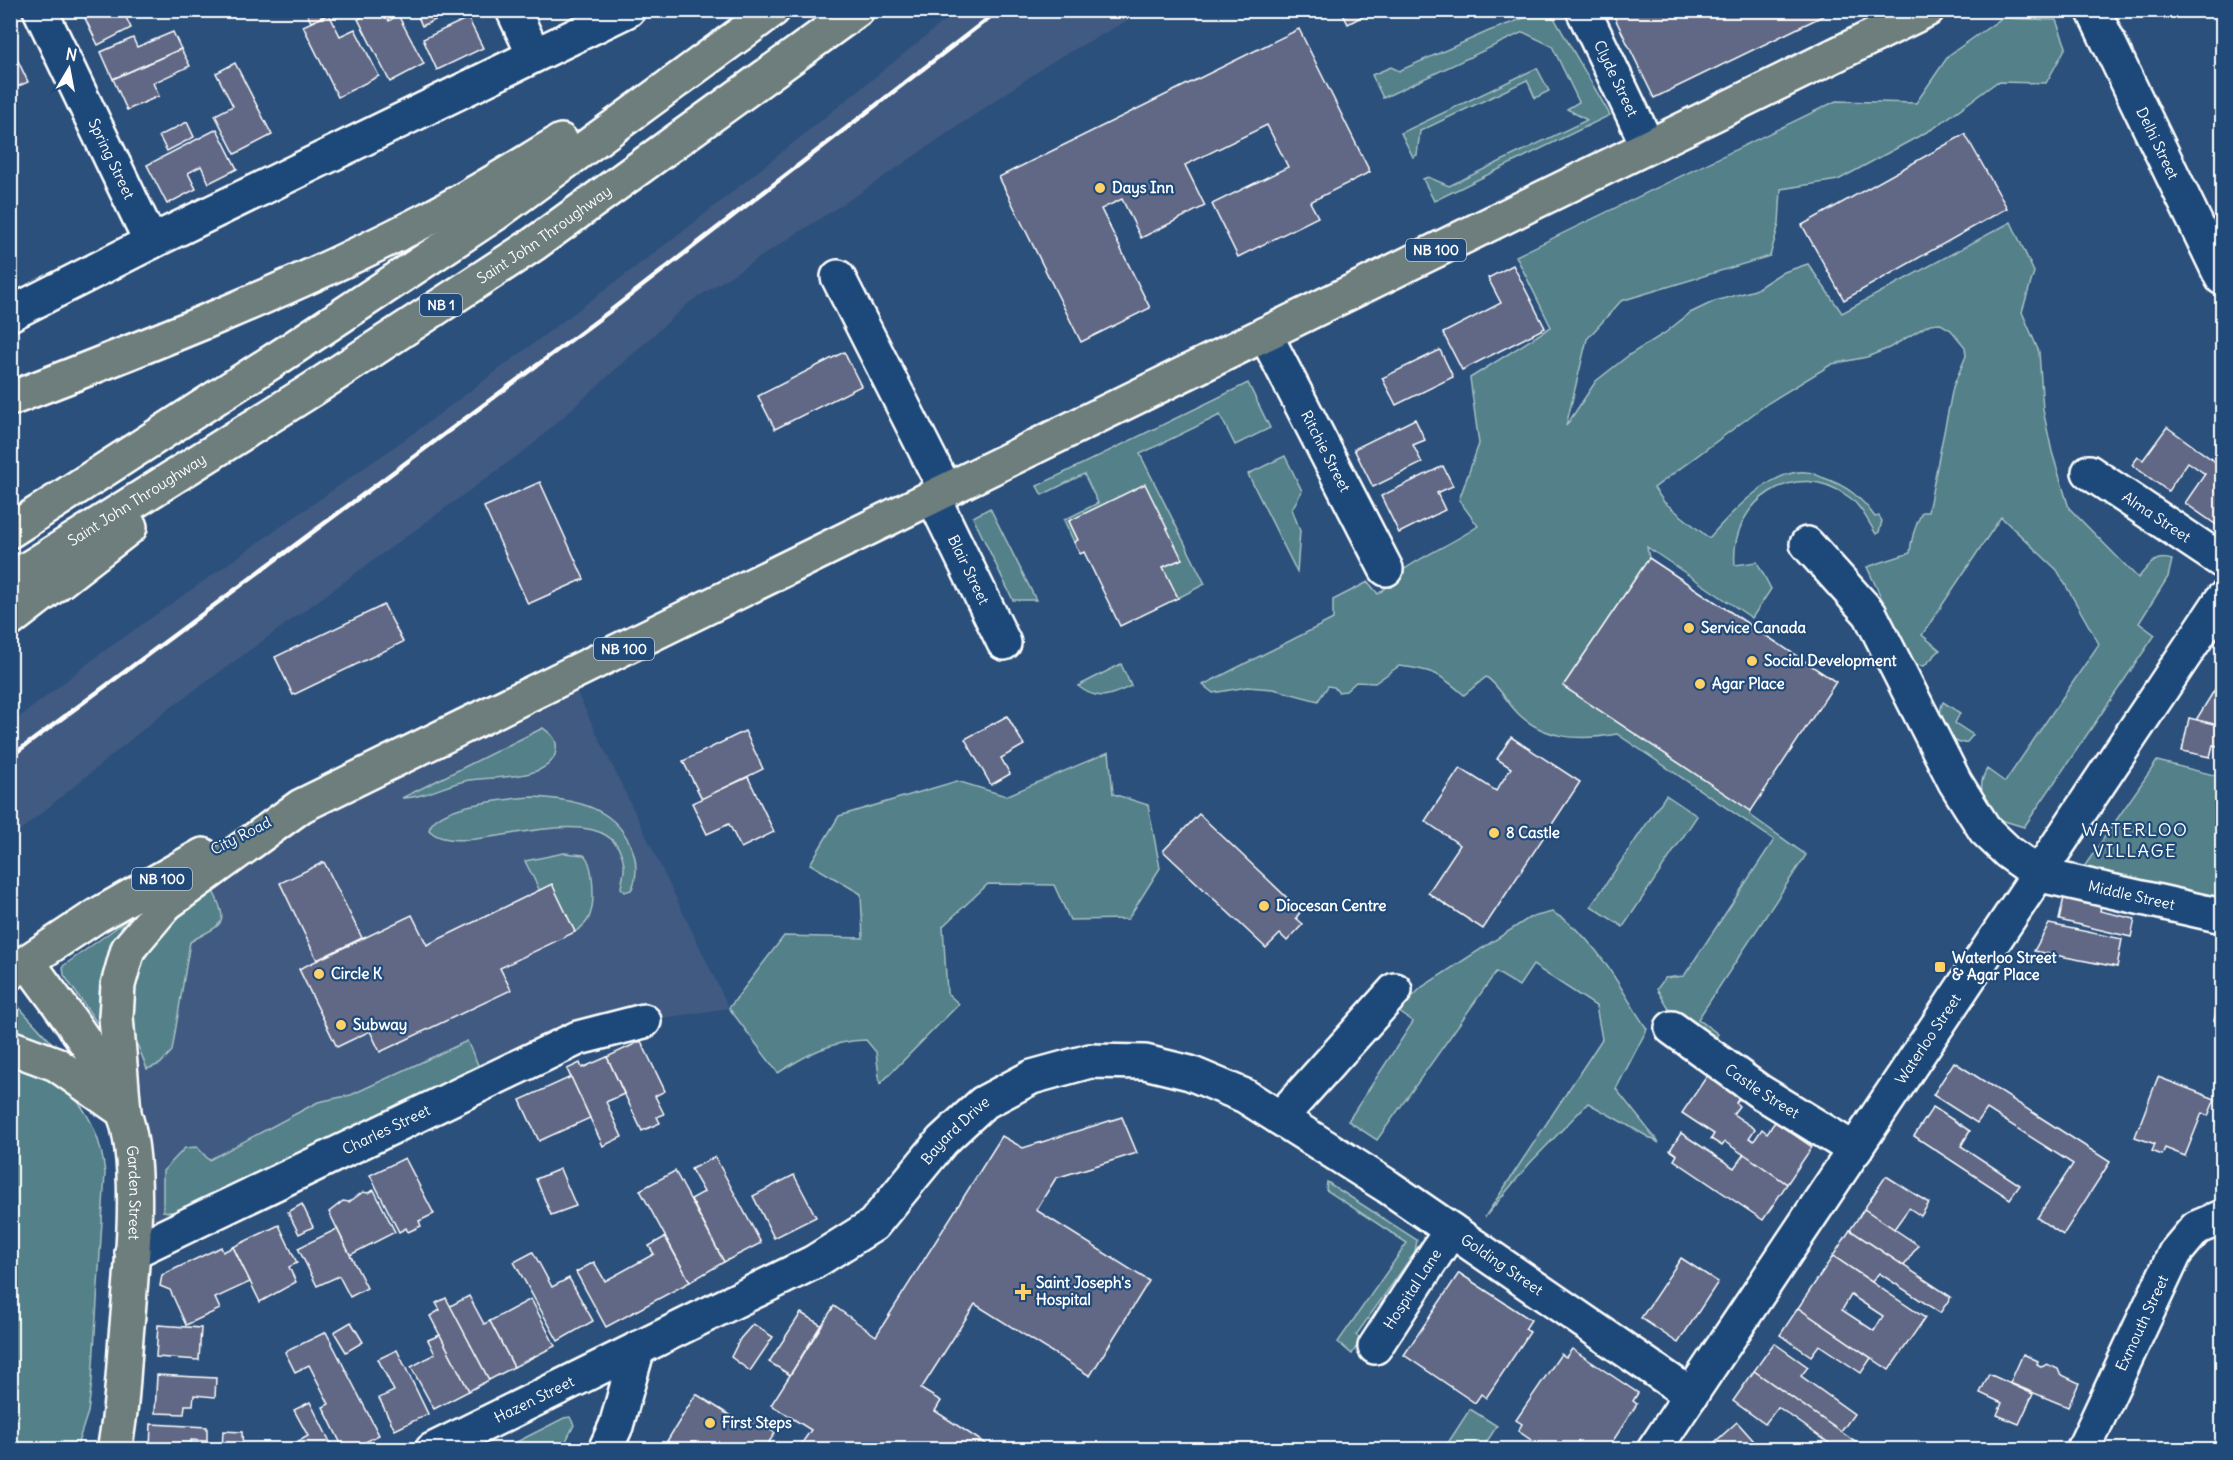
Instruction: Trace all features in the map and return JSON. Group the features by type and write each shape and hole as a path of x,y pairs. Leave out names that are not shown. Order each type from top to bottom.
{"main road":[{"path":"10,399 133,351 316,273 424,221 484,188 772,10"},
{"path":"10,531 495,214 772,10"},
{"name":"Saint John Throughway","path":"10,580 313,389 534,244 857,10"},
{"name":"NB 100","path":"301,806 1927,10"},
{"path":"10,620 180,487 313,389"},
{"path":"124,1112 116,1017 118,985 128,950 166,904 301,806"},
{"name":"City Road","path":"19,968 96,916 199,857 301,806"},
{"name":"Garden Street","path":"19,968 88,1047 124,1112 133,1178 132,1252 122,1397 114,1449"},
{"path":"10,1047 56,1064 124,1112"}],"street":[{"name":"Spring Street","path":"40,10 151,242"},
{"path":"513,10 534,55"},
{"path":"10,314 151,242 628,10"},
{"name":"Clyde Street","path":"1583,10 1648,146"},
{"name":"Delhi Street","path":"2093,10 2223,278"},
{"name":"Blair Street","path":"838,277 940,494 1004,643"},
{"name":"Ritchie Street","path":"1264,334 1386,570"},
{"name":"Alma Street","path":"2090,472 2223,561"},
{"path":"1807,544 1870,614 1955,782 1985,830 2008,852 2040,875"},
{"name":"Waterloo Street","path":"1654,1449 2223,600"},
{"name":"Middle Street","path":"2040,875 2223,916"},
{"path":"1280,1118 1395,990"},
{"name":"Charles Street","path":"132,1252 578,1038 644,1021"},
{"name":"Castle Street","path":"1672,1028 1759,1091 1855,1150"},
{"name":"Bayard Drive","path":"638,1348 814,1262 860,1235 884,1213 942,1141 983,1103 1032,1077 1090,1061 1145,1062 1190,1073 1245,1096 1310,1136"},
{"name":"Golding Street","path":"1310,1136 1691,1395"},
{"name":"Exmouth Street","path":"2083,1449 2175,1253 2196,1227 2223,1217"},
{"name":"Hospital Lane","path":"1375,1347 1451,1230"},
{"path":"605,1449 616,1426 638,1348"},
{"name":"Hazen Street","path":"432,1449 638,1348"}],"shaded area":[{"path":"957,11 1145,11 1053,61 860,193 690,302 532,445 162,714 11,838 11,724 100,654 418,430 690,226"},
{"path":"569,676 729,1008 644,1021 132,1252 124,1112 143,929 301,806"}],"green space":[{"path":"1546,10 1550,11 1610,115 1434,201 1423,179 1428,177 1449,186 1587,120 1567,109 1579,102 1552,46 1523,32 1383,98 1372,75 1391,67 1399,71 1489,31"},
{"path":"2002,18 2056,20 2066,47 2046,83 1997,82 1934,128 1838,180 1781,189 1779,224 1770,256 1621,301 1587,339 1566,426 1596,381 1690,313 1715,301 1755,290 1781,273 1808,264 1842,313 2011,222 2034,272 2022,312 2039,352 2043,410 2052,452 2069,508 2138,578 2156,560 2172,560 2168,577 2139,623 2155,635 2024,827 2001,820 1983,796 1983,776 1987,769 2005,782 2099,644 2057,570 2001,517 1922,635 1940,650 1924,666 1914,665 1911,661 1867,567 1910,553 1917,522 1922,512 1928,512 1953,387 1966,356 1965,347 1951,330 1939,323 1930,324 1889,348 1867,357 1832,364 1768,403 1654,488 1664,502 1709,538 1753,494 1779,478 1793,473 1811,473 1840,485 1859,498 1875,517 1879,516 1882,521 1879,532 1876,534 1864,514 1849,497 1828,486 1808,481 1788,484 1770,492 1754,505 1743,522 1736,542 1735,565 1757,562 1771,589 1752,618 1647,547 1649,558 1563,686 1751,811 1750,815 1806,855 1698,1019 1718,1034 1713,1042 1670,1011 1657,989 1665,978 1684,976 1774,840 1617,734 1589,737 1561,736 1535,727 1513,708 1486,677 1464,695 1435,674 1399,666 1375,683 1356,682 1346,691 1338,692 1334,687 1328,686 1318,701 1273,689 1247,687 1213,693 1203,685 1333,619 1333,600 1368,582 1378,594 1411,565 1478,526 1459,500 1479,444 1470,378 1551,327 1516,256 1836,101 1916,103 1949,55"},
{"path":"1537,68 1549,91 1535,98 1527,80 1420,131 1417,155 1413,157 1401,133"},
{"path":"1248,383 1270,428 1235,445 1220,415 1140,454 1205,584 1178,598 1163,567 1181,559 1069,521 1078,540 1074,542 1064,520 1098,503 1084,474 1042,495 1037,486"},
{"path":"1285,456 1302,491 1292,509 1300,531 1297,572 1248,474"},
{"path":"990,508 1036,600 1013,600 973,517"},
{"path":"1121,664 1131,686 1110,695 1098,696 1078,686"},
{"path":"1943,702 1960,713 1955,723 1973,735 1967,742 1955,741 1947,732 1941,713"},
{"path":"543,728 549,732 556,743 552,760 544,767 520,775 469,780 419,796 402,798"},
{"path":"1109,752 1113,794 1148,805 1160,868 1128,919 1070,920 1054,885 988,884 943,926 947,993 959,1004 880,1084 876,1052 866,1040 830,1046 799,1060 778,1073 729,1008 784,936 863,938 861,894 810,864 839,816 957,781 1006,796"},
{"path":"2157,761 2222,777 2222,907 2077,877"},
{"path":"1666,795 1697,816 1623,927 1591,906"},
{"path":"532,797 580,804 607,816 618,826 627,838 635,858 635,877 631,890 625,892 621,888 624,865 616,844 600,832 577,828 550,828 469,840 444,838 429,830 434,821 458,809 491,801"},
{"path":"564,853 584,855 592,875 592,909 586,923 575,932 552,885 540,891 525,861"},
{"path":"213,891 222,912 222,919 215,928 190,942 172,1051 160,1064 147,1069 133,1025 133,1004 142,964 164,929 195,901"},
{"path":"1552,912 1568,922 1594,949 1617,980 1647,1029 1616,1089 1659,1143 1588,1103 1530,1163 1485,1217 1602,1039 1596,1006 1533,965 1519,986 1496,972 1377,1140 1348,1121 1413,1022 1398,1011 1422,987 1529,918"},
{"path":"134,915 125,929 103,1024 99,1026 64,975 63,966"},
{"path":"10,1002 16,1004 52,1043 50,1047 11,1035"},
{"path":"467,1041 479,1067 182,1214 163,1211 163,1171 185,1148 197,1147 209,1160 318,1102 351,1095"},
{"path":"11,1062 49,1078 77,1101 96,1133 105,1173 92,1381 88,1412 76,1449 11,1449"},
{"path":"1327,1182 1417,1240 1415,1252 1356,1335 1361,1339 1352,1354 1338,1342 1407,1243 1326,1190"},
{"path":"1470,1409 1497,1426 1482,1449 1444,1449"},
{"path":"570,1417 574,1425 562,1449 503,1449 564,1418"}],"building":[{"path":"81,10 129,10 124,13 131,28 98,45"},
{"path":"305,10 337,10 311,22"},
{"path":"376,10 384,10 389,21 398,15 424,64 390,82 358,19"},
{"path":"425,10 444,10 446,15 422,26 417,14"},
{"path":"1341,10 1374,10 1348,24"},
{"path":"1611,10 1835,10 1654,98"},
{"path":"329,14 340,36 355,29 379,76 338,97 303,26"},
{"path":"468,18 483,48 437,70 423,39"},
{"name":"Days Inn","path":"1299,29 1370,172 1310,202 1318,217 1238,257 1212,204 1288,167 1267,125 1185,165 1205,206 1141,238 1122,199 1101,209 1150,308 1081,342 999,177"},
{"path":"173,32 181,49 113,79 101,52 133,38 137,47"},
{"path":"10,44 28,82 10,90"},
{"path":"181,49 190,66 153,83 159,96 127,110 113,79"},
{"path":"235,63 272,135 235,154 215,115 233,106 216,73"},
{"path":"187,122 194,137 167,151 159,136"},
{"path":"217,129 237,169 209,183 201,166 188,173 196,189 167,204 147,165"},
{"path":"1965,134 2007,208 1844,300 1802,225"},
{"path":"1513,265 1545,328 1462,370 1443,333 1501,303 1488,278"},
{"path":"1440,350 1453,377 1396,405 1382,378"},
{"path":"844,352 861,386 775,429 758,396"},
{"path":"1415,419 1425,440 1413,445 1422,463 1373,487 1354,449"},
{"path":"2167,427 2222,467 2221,528 2185,503 2205,474 2188,462 2168,491 2132,465 2138,457 2143,460"},
{"path":"1443,466 1453,486 1437,493 1445,510 1399,533 1381,496"},
{"path":"540,482 584,579 528,604 484,507"},
{"path":"1145,484 1182,559 1163,567 1178,598 1120,626 1084,552 1080,554 1074,542 1078,540 1069,521"},
{"name":"Agar Place","path":"1649,558 1836,682 1751,811 1563,686"},
{"path":"384,605 403,642 293,695 275,657"},
{"path":"2220,681 2222,726 2196,720"},
{"path":"1007,716 1024,745 1001,758 1010,774 991,785 965,739"},
{"path":"2189,718 2222,726 2222,747 2213,745 2210,757 2182,751"},
{"path":"745,731 763,769 702,799 683,761"},
{"name":"8 Castle","path":"1511,737 1580,782 1483,929 1428,893 1460,845 1425,821 1460,768 1496,791 1511,768 1497,759"},
{"path":"748,777 774,832 741,848 729,824 707,834 692,803"},
{"path":"1199,814 1301,911 1296,918 1303,924 1287,941 1280,934 1266,948 1163,851"},
{"path":"324,862 362,938 317,960 280,883"},
{"path":"552,884 575,932 500,968 511,990 380,1052 370,1031 337,1047 299,969 412,915 427,945"},
{"path":"2065,893 2102,901 2100,911 2135,919 2131,937 2059,920"},
{"path":"2049,924 2122,939 2117,967 2034,951"},
{"path":"2219,1001 2222,1002 2222,1023 2214,1021"},
{"path":"641,1041 665,1091 655,1096 664,1114 657,1117 660,1123 642,1131 607,1057"},
{"path":"607,1057 624,1094 606,1102 622,1137 603,1146 567,1069 580,1063 582,1068"},
{"path":"1954,1062 2110,1162 2063,1235 2037,1218 2073,1164 1987,1109 1977,1123 1933,1095"},
{"path":"1707,1076 1739,1098 1736,1103 1739,1106 1733,1114 1755,1129 1749,1138 1754,1141 1762,1129 1767,1133 1775,1122 1812,1147 1787,1184 1725,1142 1722,1146 1711,1139 1714,1134 1682,1113"},
{"path":"571,1077 590,1118 539,1141 520,1100"},
{"path":"2158,1077 2215,1099 2208,1116 2202,1113 2185,1156 2165,1148 2162,1155 2152,1151 2155,1144 2135,1137"},
{"path":"1933,1107 1970,1131 1961,1146 2020,1185 2010,1199 1914,1136"},
{"name":"Saint Joseph's Hospital","path":"1122,1117 1137,1153 1056,1178 1036,1210 1149,1281 1090,1376 975,1304 921,1389 941,1401 935,1411 995,1450 797,1450 811,1430 771,1405 834,1306 876,1336 1002,1136 1023,1148"},
{"path":"1681,1133 1734,1168 1744,1154 1787,1184 1763,1220 1674,1160 1677,1155 1670,1150"},
{"path":"715,1157 761,1243 724,1262 691,1199 704,1192 691,1169"},
{"path":"405,1158 434,1214 419,1221 421,1226 408,1232 406,1228 399,1232 370,1175"},
{"path":"560,1169 576,1206 551,1215 536,1179"},
{"path":"675,1171 724,1262 690,1282 640,1190"},
{"path":"794,1175 816,1217 774,1238 753,1196"},
{"path":"1886,1176 1929,1203 1921,1216 1909,1208 1894,1229 1864,1209"},
{"path":"374,1190 395,1232 350,1255 329,1212 343,1201 349,1202 363,1192 368,1193"},
{"path":"302,1204 313,1227 299,1234 288,1212"},
{"path":"1864,1209 1918,1245 1904,1266 1850,1230"},
{"path":"279,1225 297,1263 289,1267 296,1282 260,1302 233,1247"},
{"path":"337,1229 367,1288 350,1297 339,1276 317,1286 298,1248"},
{"path":"1850,1230 1951,1297 1940,1313 1879,1273 1872,1282 1833,1256"},
{"path":"665,1237 690,1282 606,1327 576,1272 594,1262 605,1281 654,1254 649,1246"},
{"path":"221,1247 223,1252 233,1247 250,1282 215,1298 220,1309 186,1325 170,1290 160,1286 162,1275"},
{"path":"533,1252 552,1287 569,1278 593,1321 558,1341 514,1262"},
{"path":"1833,1256 1925,1318 1889,1370 1798,1308","holes":["1851,1295 1883,1316 1874,1331 1842,1310"]},
{"path":"1681,1258 1718,1282 1678,1343 1641,1318"},
{"path":"1459,1273 1531,1320 1525,1329 1530,1332 1486,1398 1481,1394 1475,1403 1404,1355"},
{"path":"469,1296 484,1324 490,1321 514,1367 489,1380 450,1306"},
{"path":"2222,1297 2222,1325 2218,1324"},
{"path":"446,1298 489,1380 469,1391 430,1316 440,1310 436,1303"},
{"path":"531,1299 555,1346 514,1367 490,1321"},
{"path":"1798,1308 1871,1358 1861,1373 1819,1345 1811,1356 1780,1335"},
{"path":"801,1313 821,1325 790,1375 769,1362"},
{"path":"351,1322 363,1342 346,1352 334,1332"},
{"path":"753,1324 773,1337 750,1371 731,1357 740,1339"},
{"path":"158,1325 201,1328 199,1360 156,1357"},
{"path":"326,1332 379,1435 350,1450 344,1450 323,1407 329,1404 309,1365 295,1372 285,1352"},
{"path":"440,1335 469,1391 434,1409 411,1367 435,1354 428,1340"},
{"path":"1774,1343 1808,1367 1801,1376 1854,1414 1841,1432 1754,1371"},
{"path":"1572,1349 1638,1393 1633,1401 1637,1404 1607,1450 1546,1450 1518,1431 1522,1424 1516,1420 1561,1354 1566,1357"},
{"path":"397,1350 428,1414 395,1430 379,1398 394,1391 378,1359"},
{"path":"2023,1354 2038,1361 2037,1364 2042,1367 2047,1364 2058,1369 2060,1374 2079,1383 2068,1407 2010,1383"},
{"path":"1754,1371 1867,1450 1839,1450 1778,1407 1765,1424 1733,1401"},
{"path":"1989,1374 2033,1394 2019,1424 1997,1415 2002,1403 1980,1393"},
{"path":"157,1375 216,1378 215,1397 194,1395 193,1405 185,1405 184,1414 155,1413"},
{"name":"First Steps","path":"696,1394 748,1427 754,1419 775,1433 769,1442 781,1450 681,1450 667,1441"},
{"path":"310,1402 334,1450 283,1450 308,1436 294,1410"},
{"path":"1737,1422 1762,1450 1706,1450"},
{"path":"151,1424 207,1427 207,1441 191,1440 190,1450 150,1450"},
{"path":"223,1431 242,1432 243,1450 222,1450"}],"railway":[{"path":"10,757 610,311 999,10"}],"place":[{"name":"Days Inn","path":"1100,188"},
{"name":"Service Canada","path":"1689,628"},
{"name":"Social Development","path":"1752,661"},
{"name":"Agar Place","path":"1700,684"},
{"name":"8 Castle","path":"1494,833"},
{"name":"Diocesan Centre","path":"1264,906"},
{"name":"Waterloo Street & Agar Place","path":"1940,967"},
{"name":"Circle K","path":"319,974"},
{"name":"Subway","path":"341,1025"},
{"name":"Saint Joseph's Hospital","path":"1023,1292"},
{"name":"First Steps","path":"710,1423"}],"district":[{"name":"WATERLOO VILLAGE","path":"2135,840"}]}
